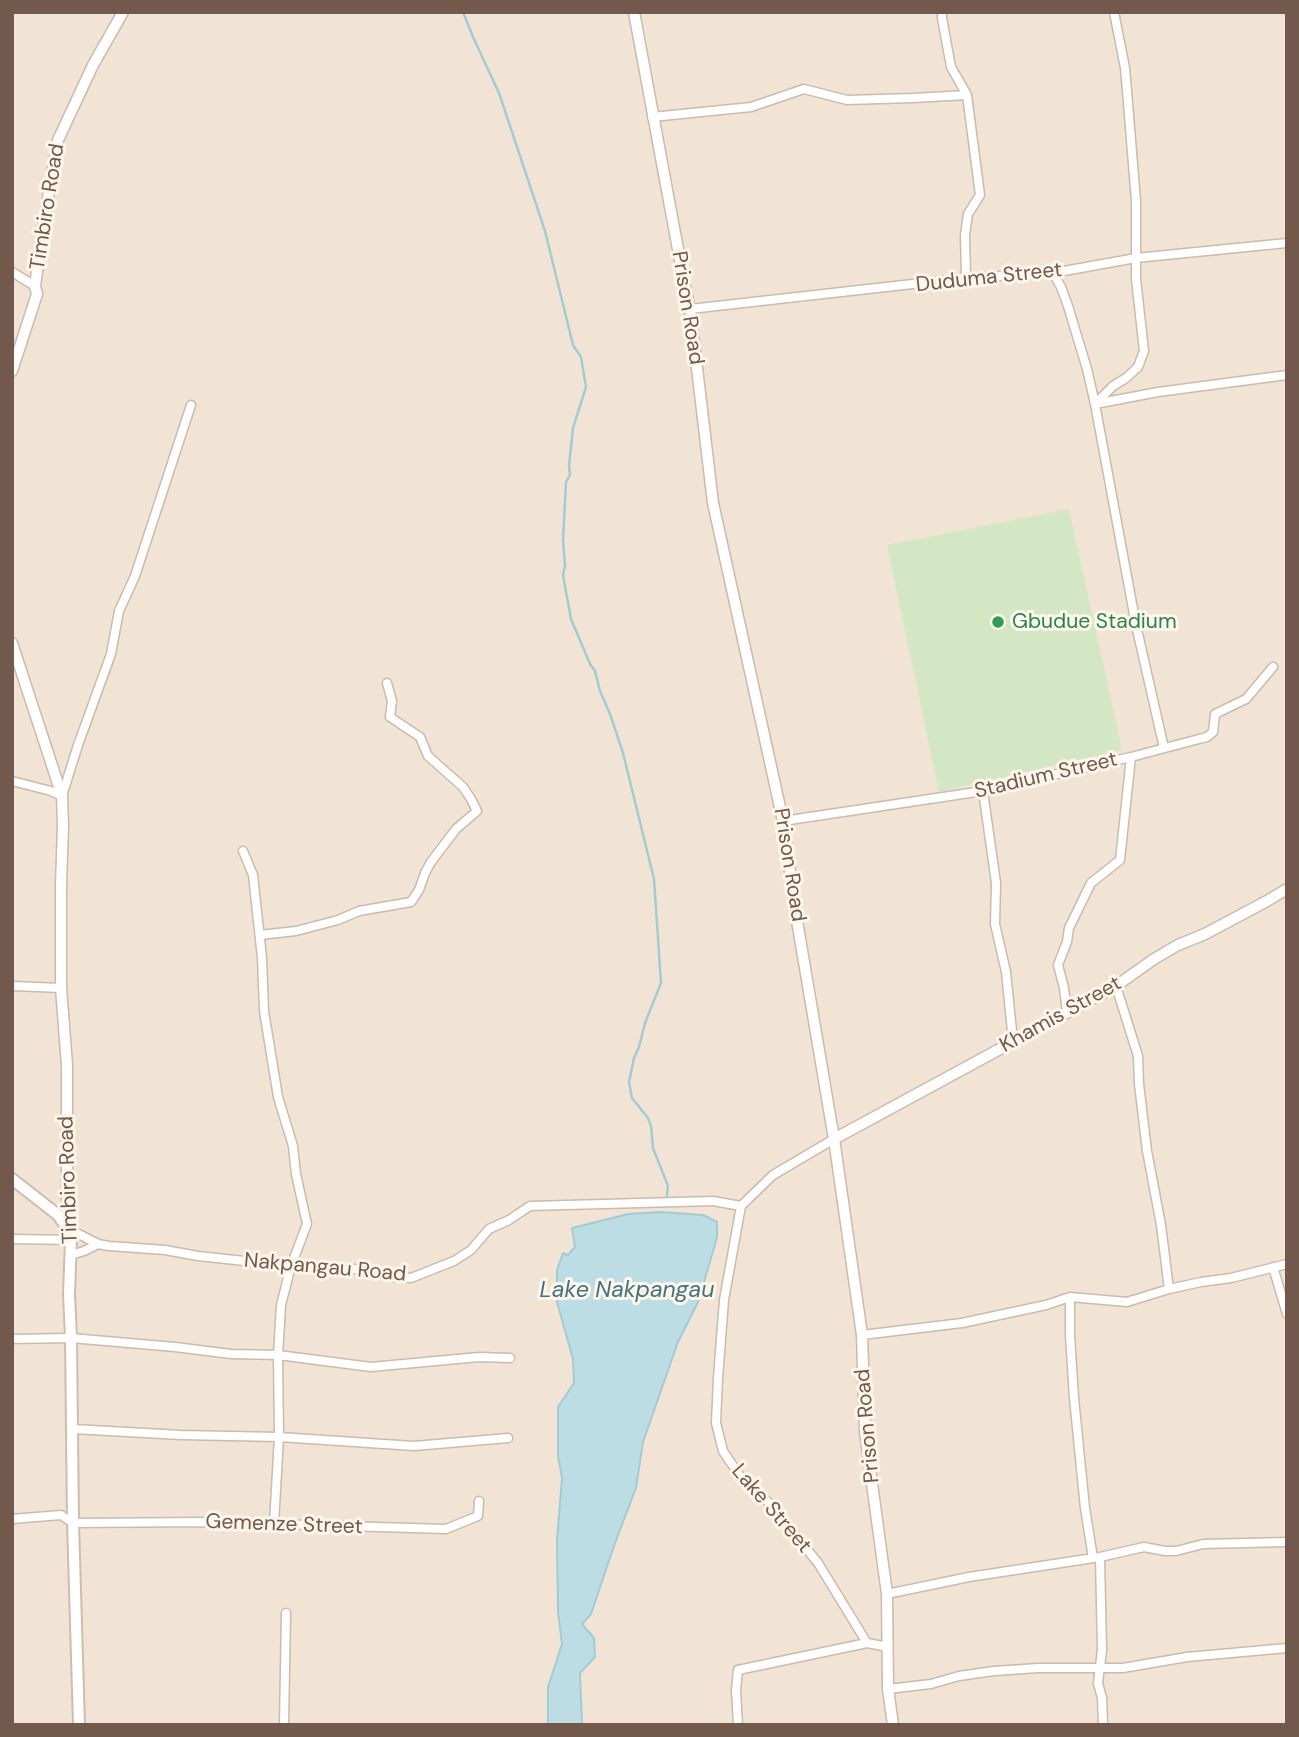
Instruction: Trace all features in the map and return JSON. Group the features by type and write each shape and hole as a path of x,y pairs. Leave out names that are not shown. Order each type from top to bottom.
{"main road":[{"path":"12,1179 58,1216 67,1228"},
{"name":"Timbiro Road","path":"67,1228 71,1240 69,1293 79,1725"}],"street":[{"name":"Timbiro Road","path":"12,372 37,294 43,227 58,140 93,65 123,12"},
{"name":"Prison Road","path":"634,12 690,309 713,503 783,821 834,1139 862,1335 865,1432 887,1594 888,1689 893,1725"},
{"path":"942,12 951,67 967,95 980,195 968,214 964,235 966,278"},
{"path":"1095,404 1113,386 1138,368 1143,351 1136,279 1136,201 1127,91 1114,12"},
{"path":"652,117 751,107 804,89 847,100 967,95"},
{"name":"Duduma Street","path":"690,309 966,278 1052,273 1136,258 1287,243"},
{"path":"12,272 36,286"},
{"path":"1052,273 1068,306 1087,369 1136,625 1164,748"},
{"path":"1095,404 1158,392 1287,375"},
{"path":"12,781 62,796 111,654 119,611 135,576 191,405"},
{"name":"Timbiro Road","path":"12,643 62,796 61,988 67,1065 67,1228"},
{"name":"Stadium Street","path":"783,821 983,791 1207,737 1213,732 1215,714 1246,699 1273,667"},
{"path":"260,934 296,930 338,920 359,911 411,902 432,862 456,829 477,811 463,787 428,756 420,737 390,716 392,701 387,683"},
{"path":"1067,1012 1058,965 1067,943 1069,929 1091,883 1120,860 1132,757"},
{"path":"983,791 996,883 995,924 1006,972 1013,1041"},
{"path":"243,851 253,875 260,934 264,1011 278,1097 293,1146 307,1224 291,1266 281,1305 278,1355 279,1437 274,1524"},
{"name":"Khamis Street","path":"834,1139 1116,986 1178,945 1205,934 1287,889"},
{"path":"12,986 61,988"},
{"path":"1116,986 1138,1056 1147,1151 1170,1289"},
{"path":"741,1206 773,1175 834,1139"},
{"name":"Nakpangau Road","path":"67,1228 98,1244 109,1246 165,1250 291,1266 365,1270 391,1277 411,1278 454,1261 471,1250 489,1229 530,1206 713,1201 741,1206"},
{"name":"Lake Street","path":"741,1206 724,1300 718,1378 716,1423 723,1451 739,1475 770,1504 818,1563 867,1643"},
{"path":"12,1239 71,1240"},
{"name":"Nakpangau Road","path":"71,1255 98,1244"},
{"path":"862,1335 962,1323 1046,1305 1070,1297 1127,1302 1170,1289 1287,1264"},
{"path":"1273,1267 1287,1314"},
{"path":"1070,1297 1074,1398 1086,1508 1096,1558 1102,1650 1098,1683 1102,1698 1103,1725"},
{"path":"12,1339 71,1338 231,1354 278,1355 371,1367 479,1357 510,1358"},
{"path":"73,1429 279,1437 414,1446 508,1438"},
{"name":"Gemenze Street","path":"12,1518 61,1515 73,1523 204,1522 446,1529 478,1516 479,1501"},
{"path":"887,1594 969,1577 1096,1558 1144,1547 1176,1551 1203,1544 1287,1542"},
{"path":"284,1725 286,1613"},
{"path":"738,1725 738,1670 867,1643 888,1647"},
{"path":"888,1689 931,1684 959,1675 994,1671 1123,1668 1187,1657 1287,1648"}],"shaded area":[{"path":"12,12 1287,12 1287,1725 12,1725"}],"green space":[{"name":"Gbudue Stadium","path":"1069,509 1122,750 939,792 887,545"}],"water":[{"name":"Lake Nakpangau","path":"661,1212 703,1215 717,1222 717,1238 698,1302 678,1342 643,1442 636,1488 591,1614 582,1624 594,1638 595,1657 580,1673 582,1725 548,1725 548,1687 562,1644 558,1612 557,1540 562,1478 558,1456 558,1407 574,1383 573,1359 557,1302 557,1270 563,1253 568,1255 575,1247 572,1228 628,1214"}],"waterway":[{"path":"463,12 499,93 545,231 573,345 581,357 586,387 573,428 570,475 566,482 563,575 571,619 595,671 623,753 654,879 661,983 645,1023 629,1082 632,1098 651,1126 653,1148 668,1186 666,1202"}],"place":[{"name":"Gbudue Stadium","path":"998,622"}]}
